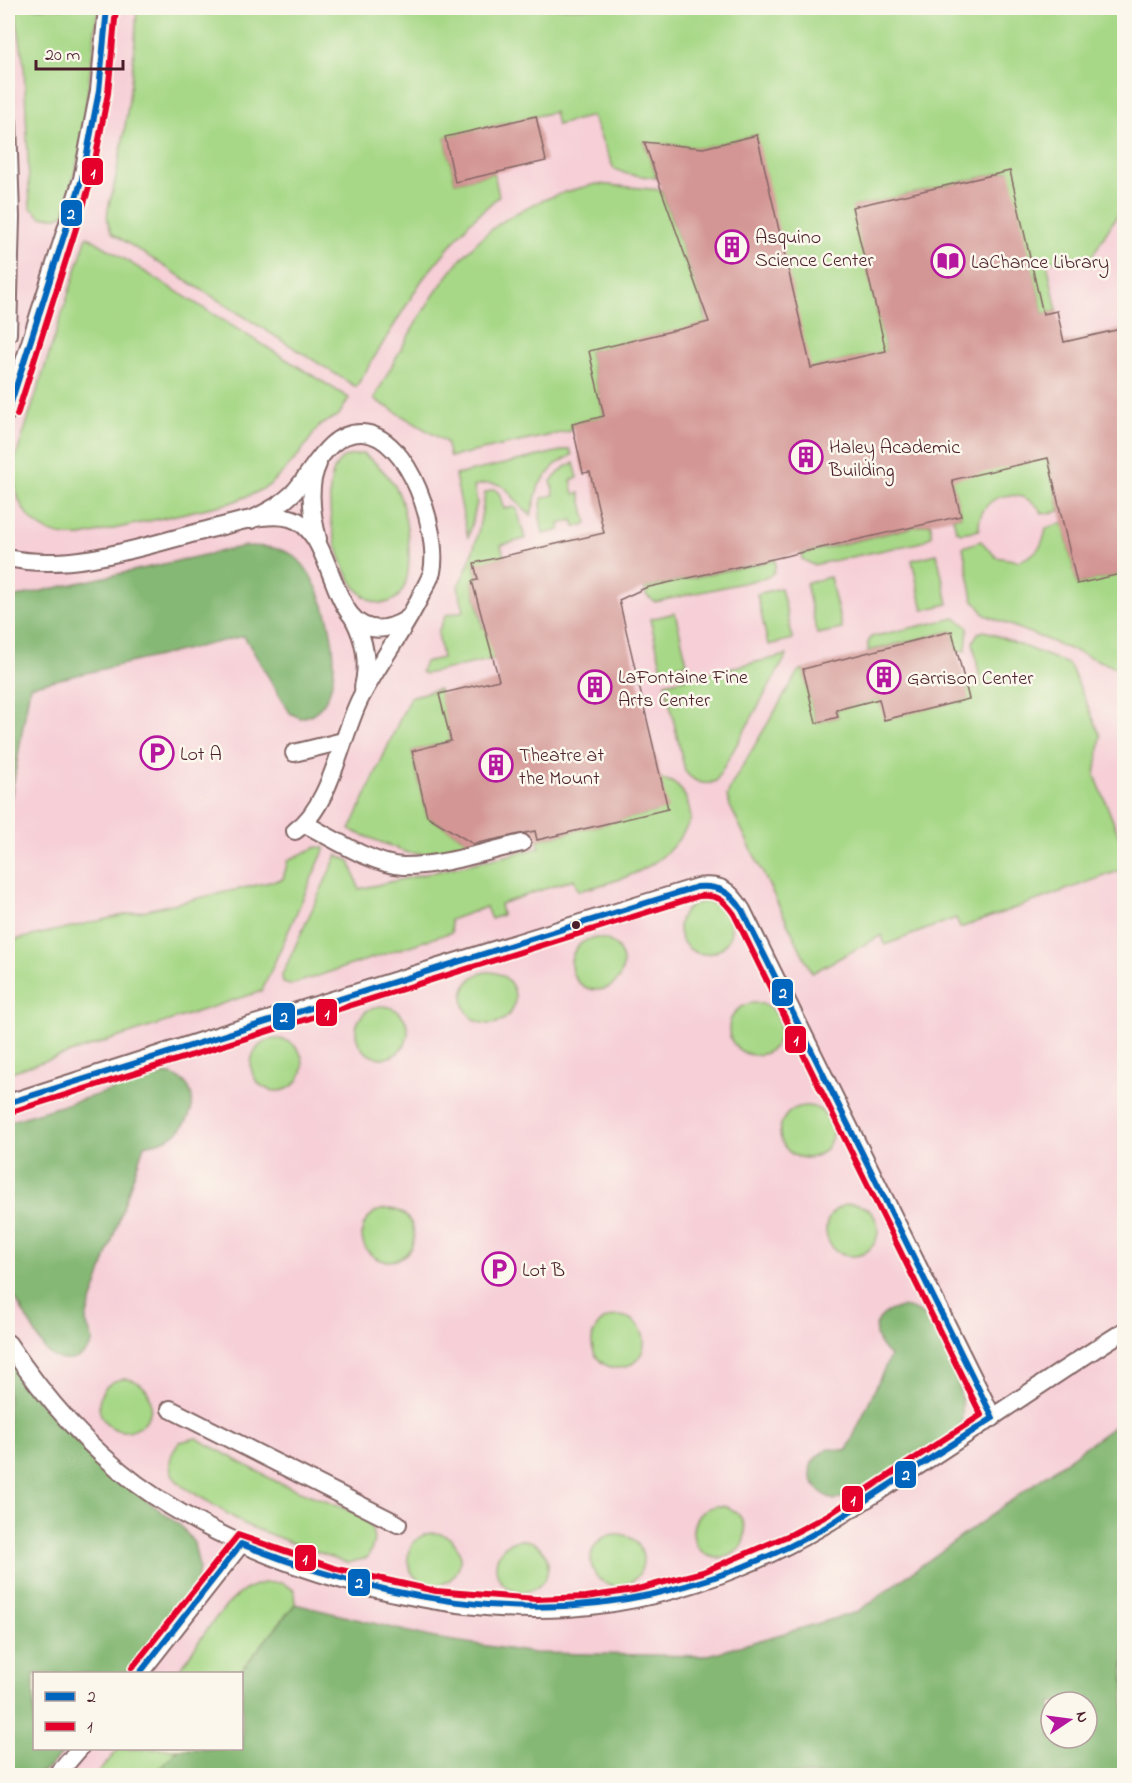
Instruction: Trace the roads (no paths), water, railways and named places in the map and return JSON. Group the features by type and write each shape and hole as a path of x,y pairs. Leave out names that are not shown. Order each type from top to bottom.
{"lane":[{"path":"8,412 82,179 99,91 106,8"},
{"path":"8,122 11,217 8,334"},
{"path":"251,520 275,508 294,492 326,450 341,437 363,433 382,441 408,468 423,498 432,539 432,572 414,612 360,699"},
{"path":"326,450 315,470 312,510 321,549 339,596 361,634 366,655 366,675 360,699 321,797 300,828 378,860 402,866 444,861 522,843"},
{"path":"8,558 40,564 78,561 251,520 282,516 296,520 310,530 321,549"},
{"path":"353,618 369,628 382,629 404,622 414,612"},
{"path":"294,753 343,741"},
{"path":"8,1103 697,887 713,885 723,887 733,895 742,910 993,1418"},
{"path":"8,1343 51,1403 101,1455 175,1510 241,1544 307,1569 432,1599 503,1606 565,1608 636,1599 710,1580 820,1530 1125,1331"},
{"path":"170,1409 398,1524"},
{"path":"141,1672 241,1544"},
{"path":"56,1776 79,1750"}],"place":[{"name":"Asquino Science Center","path":"732,247"},
{"name":"LaChance Library","path":"948,261"},
{"name":"Haley Academic Building","path":"806,457"},
{"name":"Garrison Center","path":"884,677"},
{"name":"LaFontaine Fine Arts Center","path":"595,687"},
{"name":"Lot A","path":"157,753"},
{"name":"Theatre at the Mount","path":"496,765"},
{"name":"Lot B","path":"499,1269"}]}
